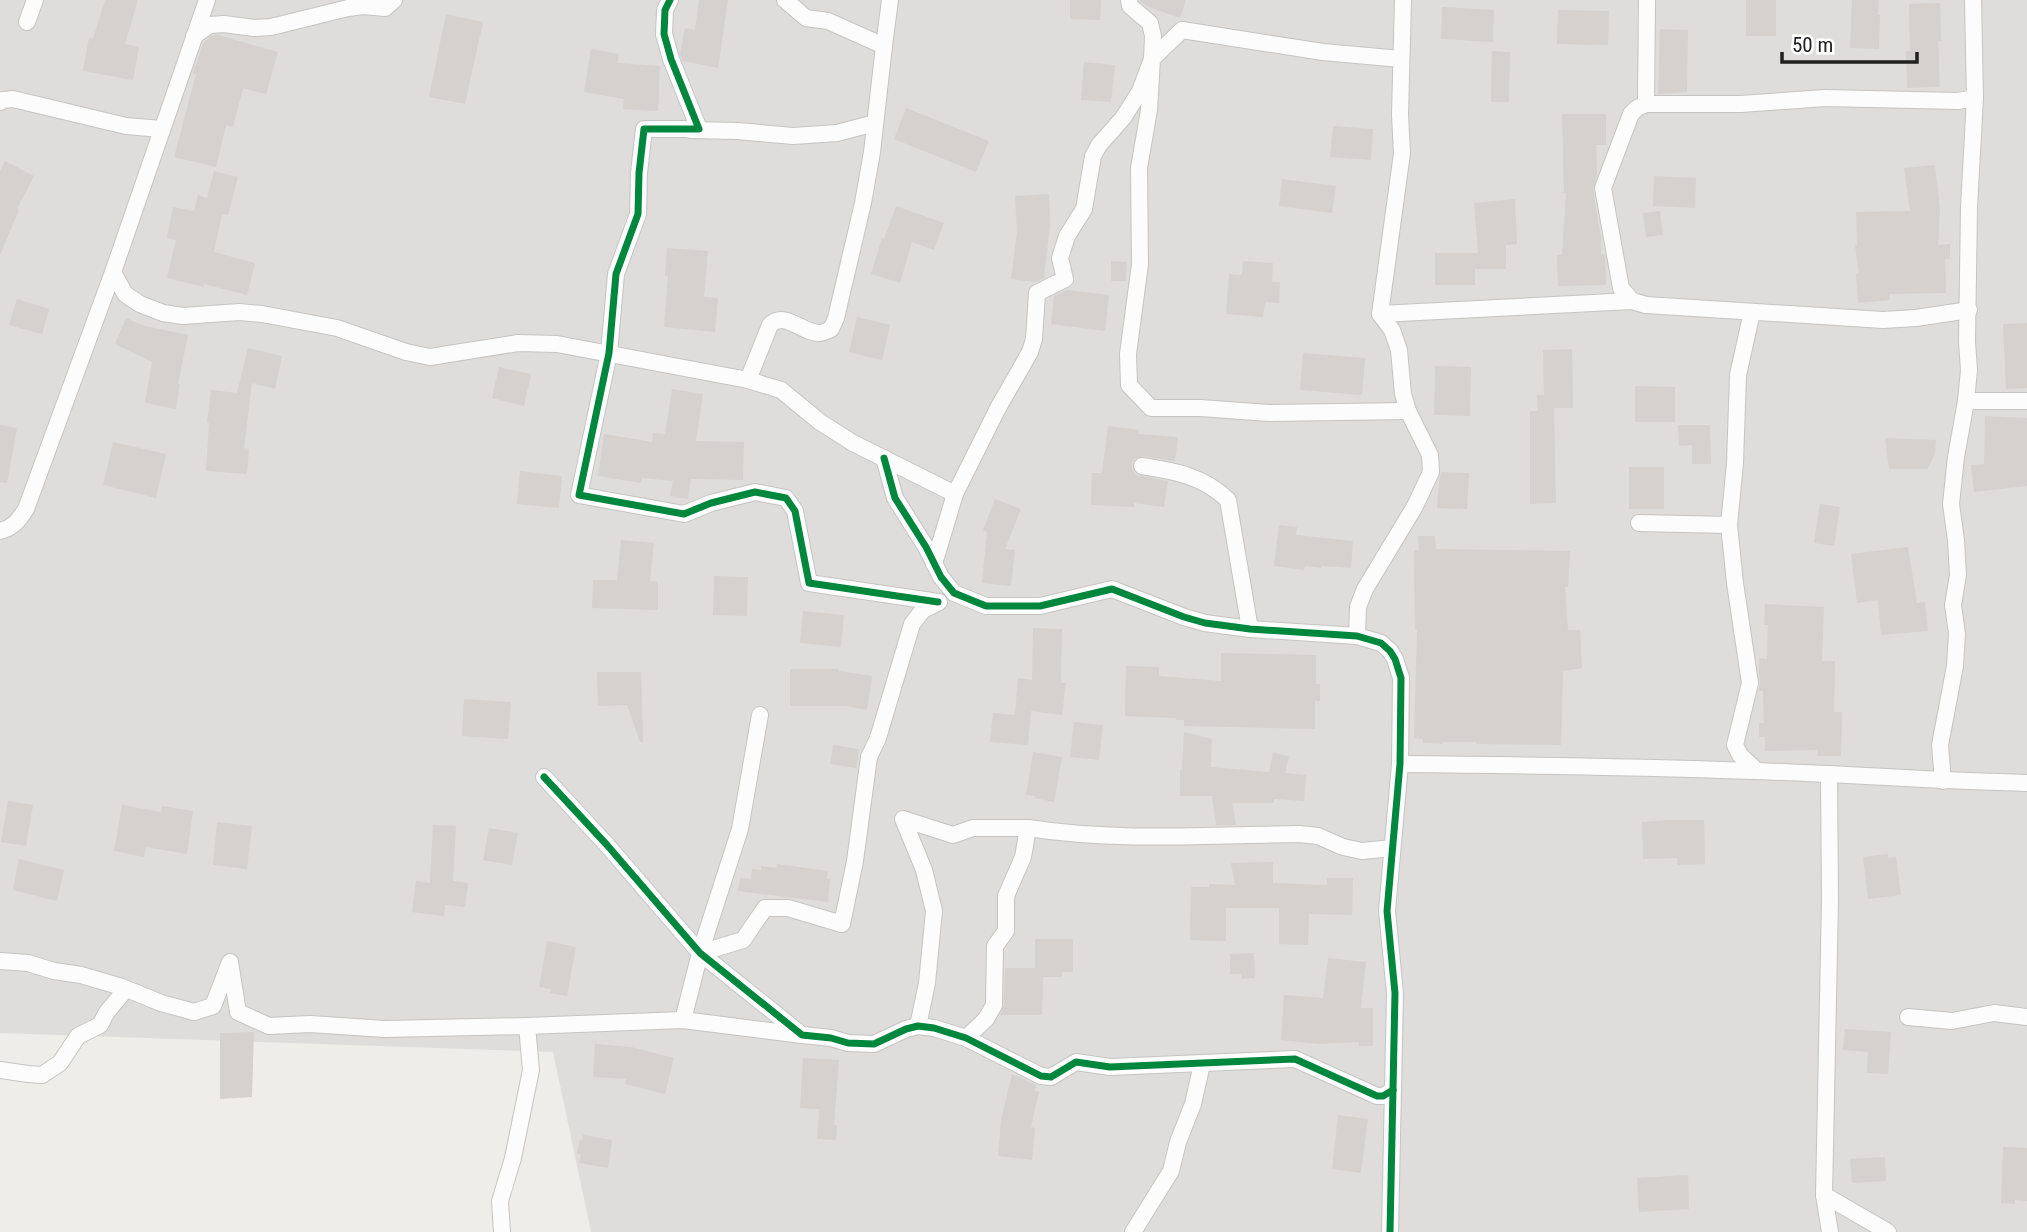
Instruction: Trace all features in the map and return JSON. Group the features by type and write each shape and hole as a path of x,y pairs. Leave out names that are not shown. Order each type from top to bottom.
{"street":[{"path":"27,22 35,0"},
{"path":"0,531 16,524 26,509 113,272 207,0"},
{"path":"194,36 210,25 271,27 348,8 385,8 394,0"},
{"path":"644,129 699,129 664,34 665,9 670,0"},
{"path":"785,0 806,18 828,21 884,46"},
{"path":"748,380 770,325 775,321 782,319 819,333 831,329 836,318 872,152 890,0"},
{"path":"1129,0 1130,6 1150,23 1153,36 1149,110 1139,168 1140,264 1128,354 1129,385 1151,408 1269,413 1408,411"},
{"path":"1357,636 1358,607 1365,589 1415,506 1431,471 1430,455 1408,411 1403,394 1399,350 1392,330 1380,314 1402,153 1400,115 1403,0"},
{"path":"1646,104 1647,0"},
{"path":"1943,781 1940,745 1955,666 1957,634 1953,605 1958,575 1951,504 1969,370 1969,207 1975,98 1973,0"},
{"path":"934,564 955,494 998,408 1030,352 1034,339 1037,293 1065,279 1060,258 1068,236 1084,209 1093,156 1099,145 1124,118 1140,91 1152,59 1182,30 1323,52 1401,59"},
{"path":"1632,301 1620,288 1603,188 1631,114 1637,108 1646,104 1741,104 1812,98 1958,101 1975,98"},
{"path":"0,102 13,99 126,126 162,129"},
{"path":"644,129 738,131 793,136 837,133 875,123"},
{"path":"644,129 638,214 616,274 609,353 579,495 684,514 711,503 755,492 786,498 795,511 808,583 938,602"},
{"path":"113,272 125,294 140,304 163,313 183,316 239,312 262,314 337,328 430,357 518,343 557,345 748,380 781,390 820,422 853,443 955,494"},
{"path":"1380,314 1632,301 1646,305 1883,320 1969,310"},
{"path":"1752,312 1738,375 1735,463 1729,525 1750,683 1735,745 1740,755 1756,771"},
{"path":"1966,401 2027,401"},
{"path":"884,458 895,498 926,547 941,577 954,593 986,606 1040,606 1112,589 1205,623 1250,629 1357,636 1381,643 1390,651 1401,678 1400,764 1387,911 1395,993 1390,1232"},
{"path":"1142,466 1181,472 1216,489 1228,500 1250,629"},
{"path":"1639,523 1729,525"},
{"path":"700,953 743,940 765,908 788,908 842,924 855,862 869,757 912,624 923,610 954,593"},
{"path":"683,1020 700,953 740,829 760,715"},
{"path":"1400,764 1756,771 2027,783"},
{"path":"1829,774 1830,901 1824,1195 1830,1232"},
{"path":"544,777 700,953 802,1035"},
{"path":"918,1026 927,983 934,911 924,870 903,819 953,835 973,828 1028,828 1149,838 1299,834 1318,836 1343,847 1362,851 1392,848"},
{"path":"966,1038 986,1019 994,1005 995,946 1006,931 1006,896 1023,857 1028,828"},
{"path":"0,961 28,963 80,975 194,1012 213,1006 230,962 238,1012 269,1026 310,1024 385,1029 683,1020 831,1038 848,1043 874,1044 905,1029 918,1026 966,1038 1041,1076 1051,1077 1076,1062 1110,1067 1295,1059 1377,1096 1383,1096 1393,1090"},
{"path":"0,1070 42,1075 60,1063 79,1036 100,1024 126,989"},
{"path":"1908,1017 1952,1021 1994,1013 2027,1017"},
{"path":"502,1232 500,1201 513,1158 531,1070 527,1026"},
{"path":"1133,1232 1171,1171 1178,1142 1193,1104 1202,1065"},
{"path":"1824,1195 1888,1232"}],"shaded area":[{"path":"0,0 2027,0 2027,1232 591,1232 553,1052 0,1033"}],"building":[{"path":"105,0 138,0 125,44 139,47 133,80 83,71 89,38 93,39"},
{"path":"699,0 728,0 718,68 683,61 680,54 685,28 695,30"},
{"path":"1070,0 1101,0 1100,20 1070,19"},
{"path":"1140,0 1186,0 1180,18 1146,6"},
{"path":"1746,0 1776,0 1776,36 1746,36"},
{"path":"1852,0 1879,0 1879,49 1850,48"},
{"path":"1940,3 1940,87 1907,88 1906,51 1910,51 1909,4"},
{"path":"1442,7 1494,10 1493,42 1441,39"},
{"path":"1558,10 1609,11 1608,45 1557,44"},
{"path":"446,14 483,22 465,104 429,97"},
{"path":"1660,29 1688,30 1687,92 1658,94"},
{"path":"214,35 278,52 266,94 243,88 233,127 226,125 216,167 174,157 196,74 193,73 204,42"},
{"path":"591,49 619,54 617,63 660,66 658,111 623,109 624,99 584,92"},
{"path":"1492,51 1510,52 1509,102 1491,102"},
{"path":"1084,62 1115,65 1111,102 1081,100"},
{"path":"906,108 989,141 976,172 894,139"},
{"path":"1562,114 1606,114 1606,145 1596,145 1597,175 1593,189 1601,254 1604,254 1605,258 1606,285 1558,286 1557,255 1562,255 1566,193"},
{"path":"1333,126 1373,129 1371,160 1330,157"},
{"path":"5,161 34,176 17,209 19,210 0,255 0,171"},
{"path":"1935,165 1940,209 1938,245 1950,244 1950,259 1945,259 1946,293 1889,294 1890,300 1858,303 1856,212 1910,211 1904,168"},
{"path":"214,171 238,177 228,215 222,214 214,252 255,263 247,295 167,278 176,240 167,238 173,207 194,211 198,195 207,198"},
{"path":"1654,176 1696,178 1695,208 1653,206"},
{"path":"1282,179 1336,186 1332,213 1279,206"},
{"path":"1049,194 1050,225 1044,278 1035,282 1011,279 1017,232 1015,196"},
{"path":"1515,199 1517,244 1506,245 1506,269 1475,269 1475,285 1435,285 1435,253 1478,253 1474,203"},
{"path":"896,206 944,223 934,250 912,242 900,283 871,274"},
{"path":"1660,211 1663,235 1646,237 1643,213"},
{"path":"667,248 708,251 704,297 718,298 715,332 664,327"},
{"path":"1111,261 1127,262 1126,281 1111,281"},
{"path":"1243,261 1273,263 1272,282 1280,282 1279,303 1265,302 1263,317 1226,314 1229,274 1242,275"},
{"path":"1067,290 1109,295 1105,331 1051,324 1054,296"},
{"path":"17,299 49,309 42,334 9,325"},
{"path":"857,317 890,325 882,360 849,352"},
{"path":"126,318 145,326 188,335 176,409 145,403 152,362 115,344"},
{"path":"2027,323 2027,388 2006,389 2003,324"},
{"path":"248,348 282,356 275,389 252,383 244,448 249,449 247,474 206,471 211,390 237,393"},
{"path":"1572,349 1573,408 1554,408 1556,503 1530,504 1530,411 1538,411 1537,395 1544,395 1543,350"},
{"path":"1303,353 1365,358 1362,395 1300,390"},
{"path":"1435,366 1471,367 1470,416 1434,415"},
{"path":"499,367 531,374 524,406 492,398"},
{"path":"1635,386 1675,387 1675,422 1635,422"},
{"path":"672,389 703,394 696,441 744,442 743,480 691,479 688,499 670,496 673,481 642,478 641,483 598,476 604,434 652,442 653,433 665,434"},
{"path":"1985,416 2027,418 2027,486 1974,492 1971,465 1984,464"},
{"path":"0,425 17,428 7,483 0,482"},
{"path":"1678,425 1710,425 1711,464 1692,464 1692,445 1679,446"},
{"path":"1108,426 1139,430 1138,434 1178,437 1175,461 1143,456 1134,459 1132,464 1136,475 1168,481 1164,507 1134,503 1134,507 1091,505 1092,473 1102,473"},
{"path":"1885,438 1936,440 1935,454 1927,469 1889,469"},
{"path":"113,442 166,454 156,498 103,485"},
{"path":"1629,467 1664,467 1664,509 1629,509"},
{"path":"520,471 562,476 559,508 517,504"},
{"path":"1441,472 1469,473 1467,509 1437,508"},
{"path":"995,499 1021,509 1005,549 1015,550 1011,586 982,583 987,532 983,530"},
{"path":"1820,504 1840,507 1834,546 1814,543"},
{"path":"1279,525 1297,527 1296,535 1353,541 1351,568 1305,566 1304,570 1274,566"},
{"path":"1418,536 1435,536 1436,549 1570,551 1568,587 1565,587 1568,630 1580,630 1582,668 1563,671 1561,745 1476,742 1443,744 1423,743 1423,739 1414,738 1417,630 1414,550 1419,550"},
{"path":"621,540 654,543 650,581 658,582 658,610 592,608 593,580 617,580"},
{"path":"1908,547 1917,603 1925,602 1928,631 1881,635 1878,600 1857,603 1851,554"},
{"path":"714,576 748,577 747,616 713,615"},
{"path":"1765,604 1824,607 1822,661 1835,661 1834,712 1842,712 1841,756 1817,756 1818,750 1765,751 1765,737 1759,737 1759,723 1764,723 1763,691 1759,691 1759,658 1767,659 1768,625 1764,625"},
{"path":"803,611 844,615 841,647 800,643"},
{"path":"1033,628 1062,629 1061,683 1066,683 1062,715 1031,711 1028,745 990,742 993,713 1015,715 1018,678 1032,680"},
{"path":"1221,653 1316,655 1316,684 1320,684 1320,701 1315,701 1315,729 1184,726 1184,720 1176,718 1125,716 1126,666 1159,667 1159,676 1221,681"},
{"path":"790,669 839,669 872,676 867,710 847,706 790,706"},
{"path":"597,672 641,672 643,742 640,742 627,705 598,706"},
{"path":"464,699 511,702 508,739 462,736"},
{"path":"1074,722 1103,725 1099,760 1070,757"},
{"path":"1184,732 1212,739 1211,767 1269,772 1273,753 1289,756 1285,773 1306,775 1304,801 1274,799 1274,803 1232,803 1236,825 1216,825 1212,796 1180,796"},
{"path":"833,745 859,749 856,768 830,764"},
{"path":"1033,752 1062,757 1054,802 1026,795"},
{"path":"8,801 33,805 26,846 1,842"},
{"path":"122,805 161,812 162,806 193,811 187,854 146,847 144,857 114,851"},
{"path":"1704,820 1705,864 1678,865 1677,858 1643,859 1642,822"},
{"path":"217,822 252,826 247,869 213,865"},
{"path":"433,825 456,826 453,881 468,883 465,907 445,905 444,916 412,912 416,881 430,883"},
{"path":"489,828 518,833 512,865 483,860"},
{"path":"1888,854 1888,858 1896,857 1901,895 1868,899 1863,857"},
{"path":"19,859 64,870 57,901 13,890"},
{"path":"1273,862 1273,883 1327,885 1327,878 1353,878 1352,915 1309,914 1308,945 1279,944 1279,908 1226,908 1226,941 1190,940 1191,887 1209,887 1209,884 1235,885 1231,863"},
{"path":"777,864 828,871 828,902 738,891 740,878 751,879 752,869 761,870 761,866 776,868"},
{"path":"1035,939 1073,939 1073,972 1062,972 1062,977 1043,977 1042,1015 1000,1015 1004,1005 1005,968 1035,968"},
{"path":"547,941 576,947 567,996 550,993 551,989 539,987"},
{"path":"1254,953 1255,978 1242,979 1241,974 1230,974 1230,954"},
{"path":"1328,958 1366,962 1361,1008 1373,1008 1373,1046 1359,1046 1359,1042 1319,1044 1281,1040 1284,995 1323,998"},
{"path":"1845,1029 1891,1032 1888,1074 1867,1073 1868,1052 1843,1050"},
{"path":"254,1032 252,1097 220,1099 220,1033"},
{"path":"595,1044 631,1047 674,1058 665,1094 625,1084 626,1079 593,1077"},
{"path":"803,1058 839,1060 834,1125 837,1125 836,1140 817,1139 819,1109 800,1108"},
{"path":"1012,1074 1036,1085 1035,1091 1039,1092 1031,1127 1035,1128 1032,1160 998,1156 1001,1120"},
{"path":"1338,1115 1368,1119 1361,1173 1332,1169"},
{"path":"583,1135 612,1140 608,1168 579,1163 581,1154 577,1154"},
{"path":"2003,1147 2027,1148 2027,1201 2001,1203"},
{"path":"1885,1157 1886,1181 1852,1183 1850,1159"},
{"path":"1688,1175 1689,1209 1639,1212 1637,1178"}],"cycle path":[{"path":"670,0 665,10 664,34 699,129 644,129 638,214 616,274 609,353 579,495 684,514 711,503 755,492 786,498 795,511 809,583 938,602"},
{"path":"884,458 895,498 926,547 941,577 954,593 986,606 1040,606 1112,589 1205,623 1250,629 1357,636 1381,643 1390,651 1401,678 1400,764 1387,911 1395,993 1390,1232"},
{"path":"544,777 700,953 802,1035 848,1043 874,1044 906,1029 918,1026 934,1028 966,1038 1041,1076 1051,1077 1076,1062 1110,1067 1295,1059 1377,1096 1383,1096 1393,1090"}]}
